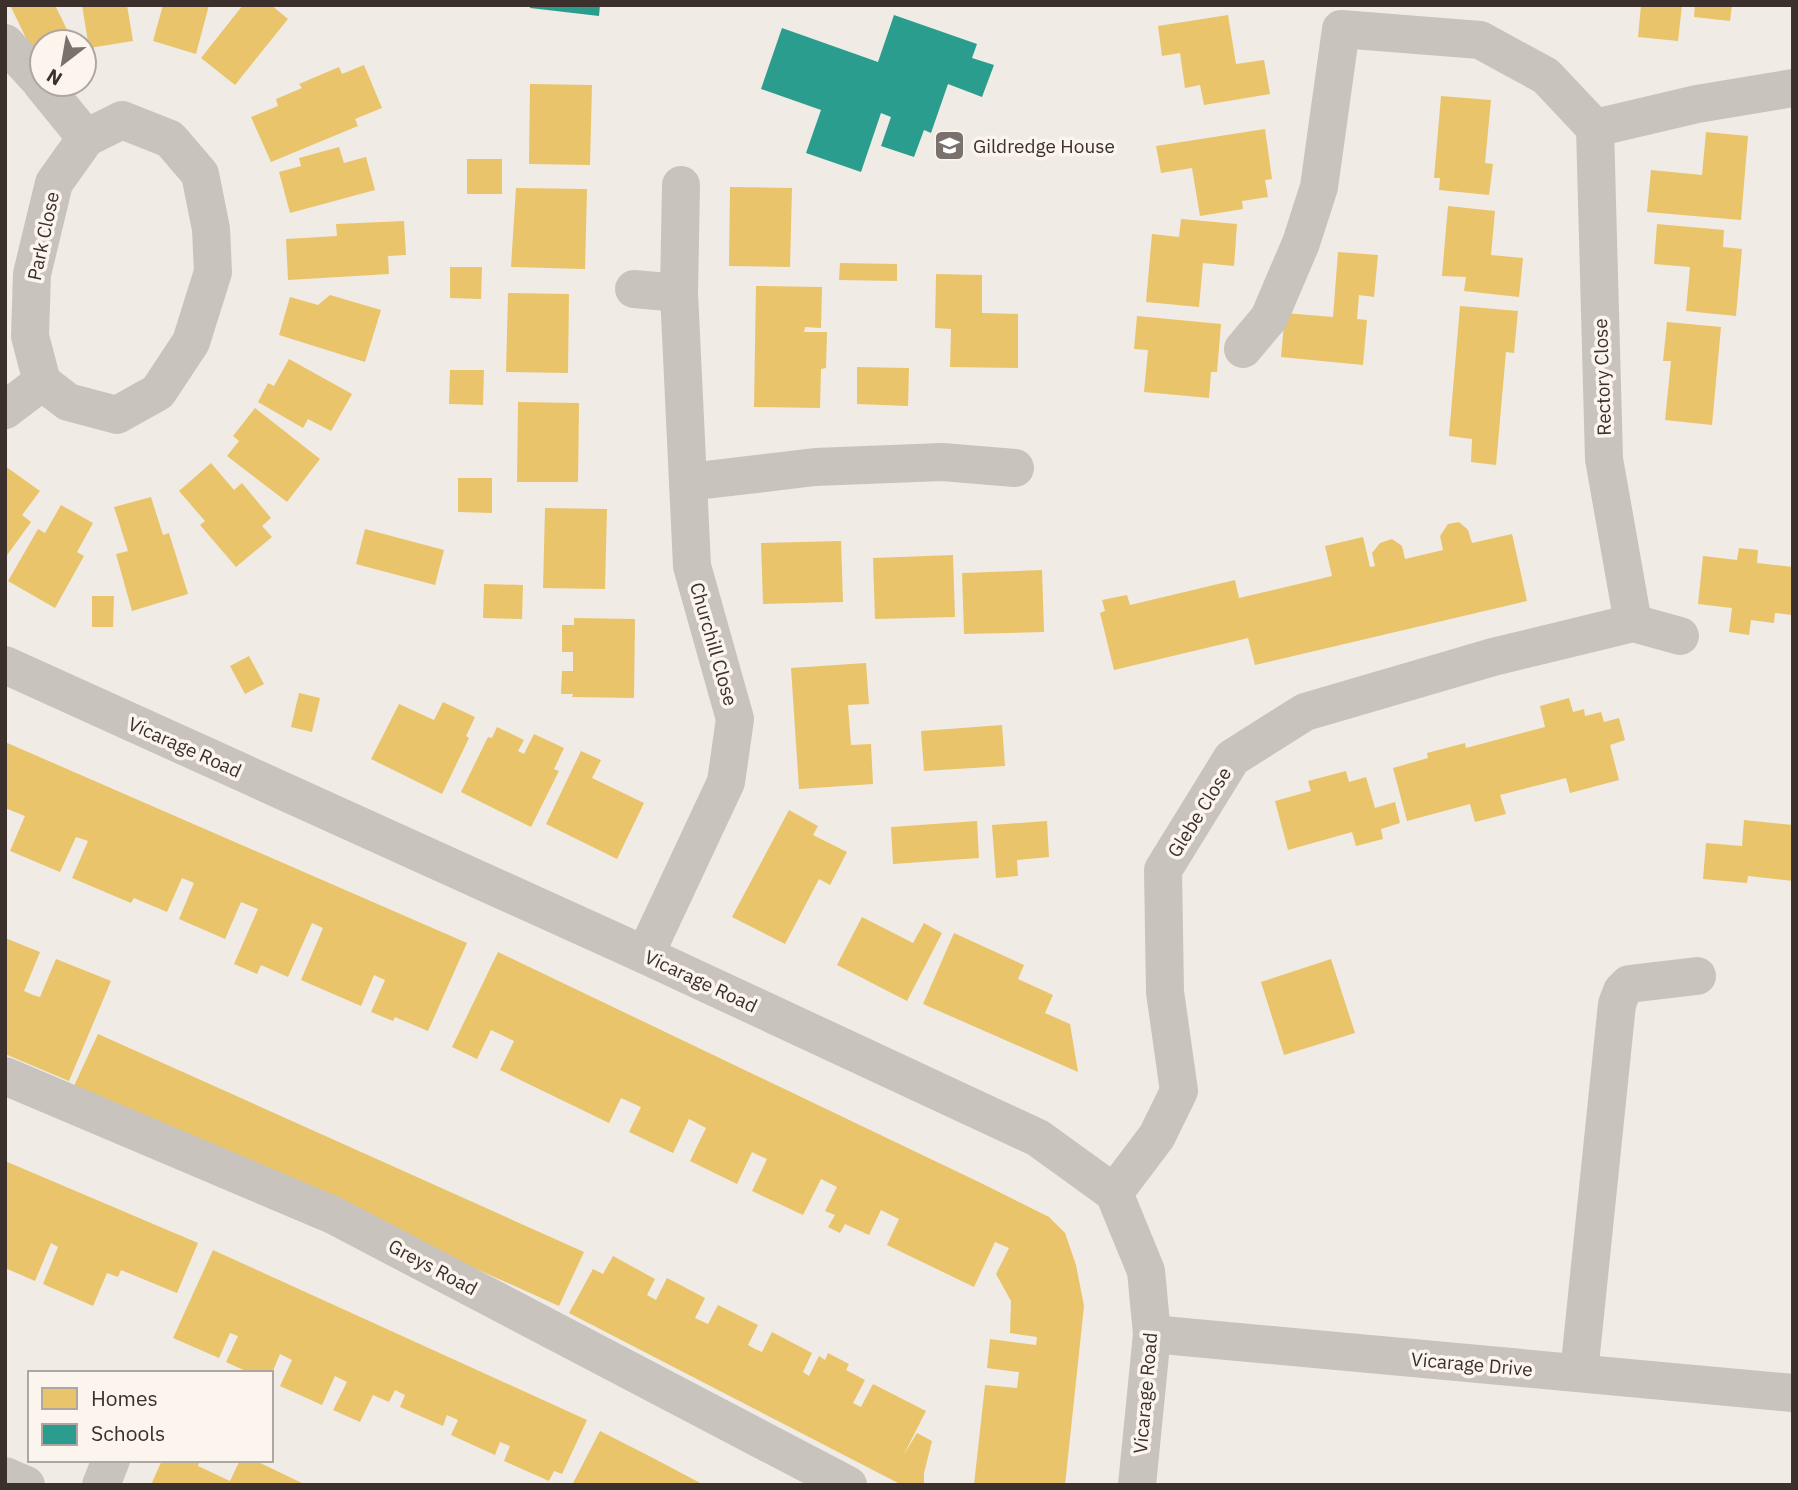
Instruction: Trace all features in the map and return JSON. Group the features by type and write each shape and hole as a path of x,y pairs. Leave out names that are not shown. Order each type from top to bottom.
{"street":[{"path":"1242,349 1269,318 1301,243 1319,187 1341,29 1480,40 1546,76 1595,128 1697,104 1793,88"},
{"path":"5,43 28,68"},
{"path":"53,98 86,138"},
{"name":"Park Close","path":"122,120 170,139 200,174 211,229 213,272 191,342 158,392 117,415 68,402 42,382 30,336 32,274 54,183 86,138 122,120"},
{"name":"Rectory Close","path":"1595,128 1604,459 1633,623"},
{"name":"Churchill Close","path":"645,955 726,782 735,719 692,566 679,293 681,185"},
{"path":"634,289 679,293"},
{"path":"5,410 42,382"},
{"path":"688,482 815,467 942,462 1015,468"},
{"name":"Glebe Close","path":"1114,1193 1157,1136 1179,1091 1165,992 1163,870 1232,758 1305,712 1493,657 1633,623 1679,636"},
{"name":"Vicarage Road","path":"5,665 645,955 1038,1138 1114,1193 1146,1271 1152,1334 1137,1485"},
{"path":"1579,1373 1617,1004 1622,991 1629,984 1697,976"},
{"name":"Greys Road","path":"5,1076 333,1215 848,1485"},
{"name":"Vicarage Drive","path":"1152,1334 1793,1392"},
{"path":"101,1485 110,1462"},
{"path":"5,1476 26,1485"}],"building: Homes":[{"path":"10,5 55,5 66,28 28,28 28,42"},
{"path":"82,5 127,5 133,41 98,47 98,28 86,28"},
{"path":"163,5 209,5 196,54 153,41"},
{"path":"243,5 271,5 288,19 235,85 201,58"},
{"path":"1641,5 1682,5 1678,41 1638,37"},
{"path":"1695,5 1732,5 1730,21 1694,17"},
{"path":"1228,15 1236,64 1264,60 1270,94 1204,105 1200,85 1185,88 1180,53 1162,56 1158,26"},
{"path":"364,65 382,108 355,119 358,126 271,162 251,117 278,106 276,99 302,88 299,84 339,67 342,74"},
{"path":"530,84 592,85 590,165 529,164"},
{"path":"1441,96 1491,100 1485,163 1493,164 1489,195 1439,190 1440,178 1434,178"},
{"path":"1265,129 1272,179 1265,180 1268,197 1242,201 1243,209 1200,216 1192,168 1161,173 1156,146"},
{"path":"1706,132 1748,136 1741,220 1647,212 1651,170 1702,175"},
{"path":"339,147 344,163 366,157 375,190 290,213 279,172 301,166 299,158"},
{"path":"467,159 502,159 502,194 467,194"},
{"path":"730,187 792,188 790,267 729,266"},
{"path":"516,188 587,189 585,269 511,267"},
{"path":"1448,206 1495,211 1491,255 1523,258 1519,297 1464,291 1466,277 1442,276"},
{"path":"1181,219 1237,224 1234,266 1203,263 1199,307 1146,302 1152,234 1179,237"},
{"path":"404,221 406,255 388,256 389,274 288,280 286,239 337,236 336,224"},
{"path":"1657,224 1724,230 1723,247 1742,249 1736,316 1686,311 1690,267 1654,264"},
{"path":"1338,252 1378,255 1374,297 1359,295 1357,319 1367,320 1363,365 1281,357 1285,313 1333,317"},
{"path":"840,263 897,264 897,281 839,280"},
{"path":"450,267 482,267 481,299 450,298"},
{"path":"936,274 982,275 982,313 1018,314 1018,368 950,367 951,329 935,328"},
{"path":"756,286 822,287 821,328 805,327 804,332 827,332 826,368 821,369 820,408 754,407"},
{"path":"508,293 569,294 568,373 506,372"},
{"path":"330,295 381,310 365,362 279,335 290,297 318,305"},
{"path":"1460,306 1518,311 1514,353 1506,352 1496,465 1471,462 1472,439 1449,436"},
{"path":"1137,316 1221,324 1217,372 1211,372 1209,398 1144,392 1148,350 1134,349"},
{"path":"1667,322 1721,327 1712,425 1665,420 1671,361 1663,361"},
{"path":"289,359 352,394 331,431 308,419 303,428 258,402 268,383 274,386"},
{"path":"857,367 909,368 908,406 857,404"},
{"path":"450,370 484,370 483,405 449,404"},
{"path":"518,402 579,403 578,482 517,482"},
{"path":"255,408 320,459 287,502 227,456 239,441 233,436"},
{"path":"211,463 234,490 242,483 271,518 262,526 272,537 236,567 200,525 205,521 179,491"},
{"path":"5,466 40,491 22,515 31,522 5,558"},
{"path":"458,478 492,478 492,513 458,512"},
{"path":"151,497 163,535 169,533 188,594 132,611 116,554 128,551 114,507"},
{"path":"61,505 93,523 77,552 84,556 55,608 8,581 38,529 45,533"},
{"path":"545,508 607,509 605,589 543,588"},
{"path":"1459,522 1468,530 1472,543 1512,534 1527,601 1255,665 1248,638 1114,670 1100,613 1105,611 1102,600 1127,595 1130,605 1235,580 1239,598 1332,576 1325,546 1363,537 1370,567 1375,566 1372,553 1380,543 1392,539 1402,546 1405,559 1443,550 1440,536 1448,524"},
{"path":"365,529 444,550 435,585 356,564"},
{"path":"841,541 843,602 763,604 761,543"},
{"path":"1739,548 1758,550 1757,563 1793,567 1792,615 1775,613 1774,623 1751,620 1749,635 1729,632 1732,608 1698,604 1703,556 1737,560"},
{"path":"953,555 955,617 875,619 873,558"},
{"path":"1042,570 1044,632 964,634 962,573"},
{"path":"484,584 523,585 522,619 483,618"},
{"path":"92,596 114,596 113,627 92,627"},
{"path":"574,618 635,619 634,698 572,697 573,694 561,694 562,671 573,671 573,652 562,652 562,625 574,625"},
{"path":"249,656 264,684 245,694 230,666"},
{"path":"866,663 869,704 848,705 851,745 871,744 873,784 799,789 791,668"},
{"path":"299,693 320,698 312,732 291,727"},
{"path":"1569,698 1573,712 1584,709 1585,716 1601,712 1604,722 1619,718 1625,740 1610,745 1619,780 1570,793 1566,778 1500,795 1506,814 1475,822 1470,804 1407,821 1393,768 1428,758 1427,753 1465,743 1466,748 1545,727 1540,706"},
{"path":"443,702 475,717 466,736 469,738 442,794 371,759 399,704 434,720"},
{"path":"1002,725 1005,766 924,771 921,731"},
{"path":"497,727 524,740 518,751 524,754 534,734 564,748 554,769 559,771 531,827 461,792 488,737 492,738"},
{"path":"5,742 467,943 428,1031 395,1017 393,1021 371,1012 385,980 374,975 361,1006 301,980 323,928 312,923 288,977 261,965 257,974 234,964 258,909 241,902 225,939 179,919 194,883 182,878 167,912 134,898 131,903 72,878 88,841 76,837 60,872 10,851 25,816 5,808"},
{"path":"581,751 601,760 592,778 644,803 617,859 546,824"},
{"path":"1346,771 1349,782 1366,777 1375,808 1395,802 1400,823 1381,829 1383,839 1356,846 1352,832 1288,850 1275,801 1311,791 1308,781"},
{"path":"789,810 818,826 813,835 847,852 830,885 819,879 785,944 732,917"},
{"path":"1744,820 1793,825 1793,881 1748,876 1747,883 1703,879 1706,843 1742,846"},
{"path":"977,821 979,858 893,864 891,827"},
{"path":"1047,821 1049,857 1017,860 1018,876 996,878 992,825"},
{"path":"862,917 913,943 924,923 942,933 907,1001 837,965"},
{"path":"954,933 1024,965 1018,979 1053,995 1045,1013 1070,1024 1078,1072 923,1004"},
{"path":"5,938 40,952 24,991 33,995 40,997 56,959 111,981 69,1081 5,1054"},
{"path":"498,952 1049,1217 1065,1233 1076,1265 1084,1306 1065,1485 974,1485 985,1385 1017,1388 1019,1372 987,1368 990,1339 1036,1345 1037,1337 1010,1333 1011,1301 996,1274 1009,1248 995,1242 974,1287 887,1245 899,1219 881,1210 869,1235 845,1224 840,1233 828,1227 835,1215 825,1211 837,1187 821,1179 803,1215 752,1191 767,1159 752,1152 737,1184 690,1161 706,1128 689,1119 673,1153 629,1132 641,1107 621,1098 609,1123 500,1070 514,1041 491,1030 477,1059 452,1047"},
{"path":"1331,959 1355,1033 1284,1055 1261,982"},
{"path":"98,1034 584,1252 559,1306 73,1088"},
{"path":"5,1161 198,1243 177,1293 121,1270 118,1277 107,1273 93,1306 43,1284 58,1247 51,1243 35,1281 5,1268"},
{"path":"213,1250 587,1420 562,1474 554,1471 549,1481 504,1461 510,1446 500,1442 495,1455 451,1435 458,1420 447,1415 443,1426 400,1407 405,1395 395,1390 389,1402 373,1395 360,1422 333,1410 347,1382 335,1376 322,1405 280,1386 292,1360 280,1354 273,1371 246,1371 226,1362 238,1336 230,1333 219,1358 173,1338"},
{"path":"613,1256 655,1279 647,1295 656,1300 667,1278 705,1298 695,1318 708,1324 718,1305 758,1325 748,1345 755,1349 762,1352 772,1332 812,1353 803,1372 809,1376 819,1356 825,1360 828,1353 849,1364 846,1370 865,1380 853,1403 861,1407 873,1384 926,1411 903,1456 917,1433 932,1441 924,1473 924,1485 902,1485 569,1313 593,1269 603,1274"},
{"path":"600,1431 653,1458 704,1485 572,1485"},
{"path":"161,1462 199,1462 198,1466 230,1481 239,1462 258,1462 306,1485 151,1485"}],"building: Schools":[{"path":"530,5 600,5 599,16 530,8"},
{"path":"894,15 977,44 972,58 994,65 982,97 948,84 931,133 924,130 914,157 881,146 891,117 881,113 861,172 806,153 821,110 761,89 782,28 878,62"}],"place":[{"name":"Gildredge House","path":"950,146"}]}
